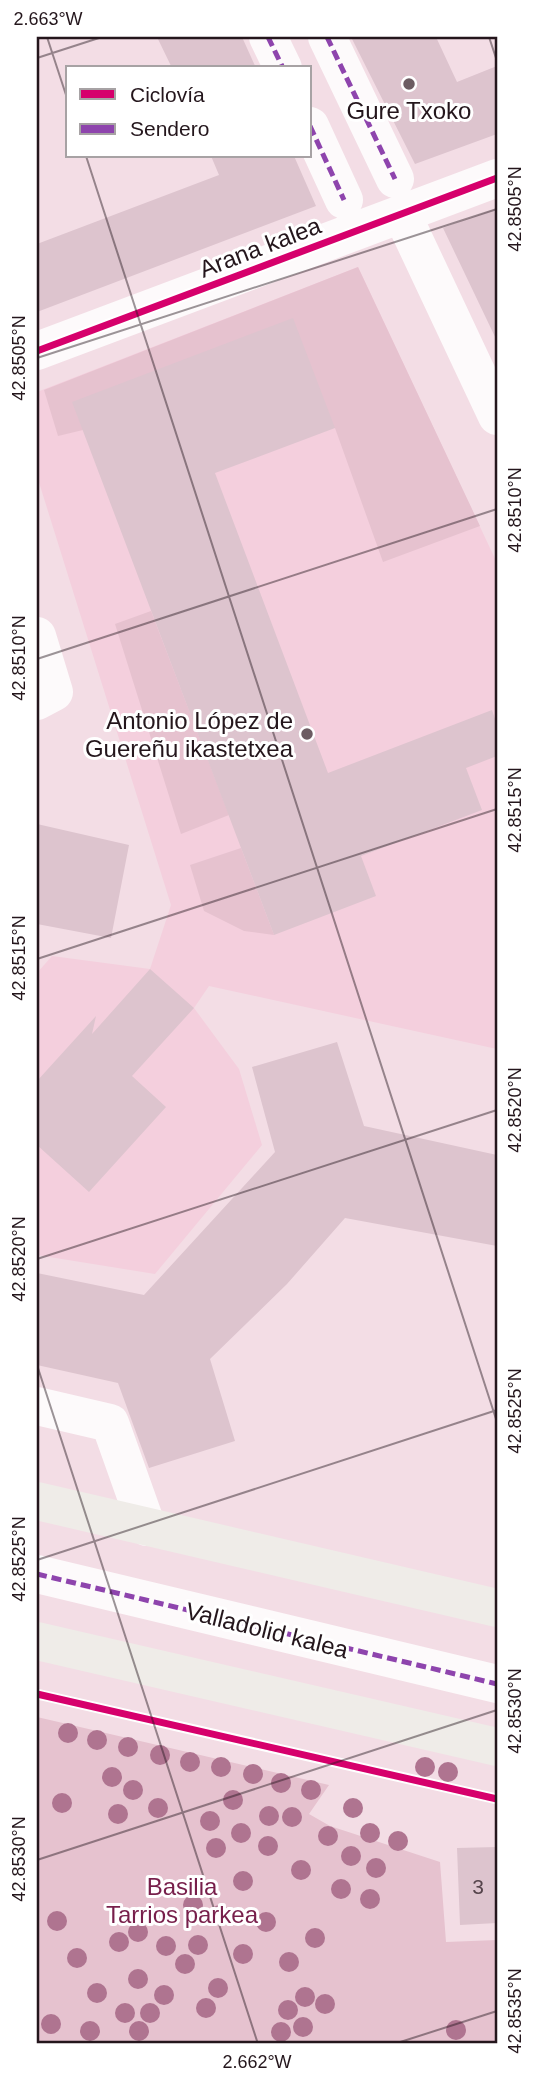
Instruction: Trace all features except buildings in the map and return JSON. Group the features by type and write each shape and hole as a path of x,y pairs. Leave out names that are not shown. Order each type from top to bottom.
{"main road":[{"path":"37,1501 497,1608"},
{"path":"37,1641 497,1747"}],"street":[{"path":"268,37 282,66"},
{"path":"327,37 497,416"},
{"path":"312,130 344,200"},
{"name":"Arana kalea","path":"37,351 399,196 497,178"},
{"path":"37,636 54,692 37,701"},
{"path":"37,1406 110,1423 147,1527"},
{"name":"Valladolid kalea","path":"37,1574 497,1684"}],"shaded area":[{"name":"Antonio López de Guereñu ikastetxea","path":"358,267 497,563 497,1049 209,986 194,1008 239,1069 262,1145 155,1274 37,1255 37,973 52,956 150,969 171,905 37,476 37,392"}],"green space":[{"path":"358,267 480,526 383,562 335,428 83,430 58,436 44,390"},
{"path":"151,611 229,815 181,834 115,624"},
{"path":"241,848 274,935 244,931 204,911 190,865"},
{"name":"Basilia Tarrios parkea","path":"37,1717 329,1785 309,1814 330,1826 440,1862 446,1942 497,1940 497,2044 37,2044"}],"marked path":[{"path":"268,37 282,66"},
{"path":"327,37 395,179"},
{"path":"312,130 344,200"},
{"path":"37,1574 497,1684"}],"cycle path":[{"path":"37,351 497,178"},
{"path":"37,1694 497,1799"}],"place":[{"name":"Gure Txoko","path":"409,84"},
{"name":"Antonio López de Guereñu ikastetxea","path":"307,734"}]}
